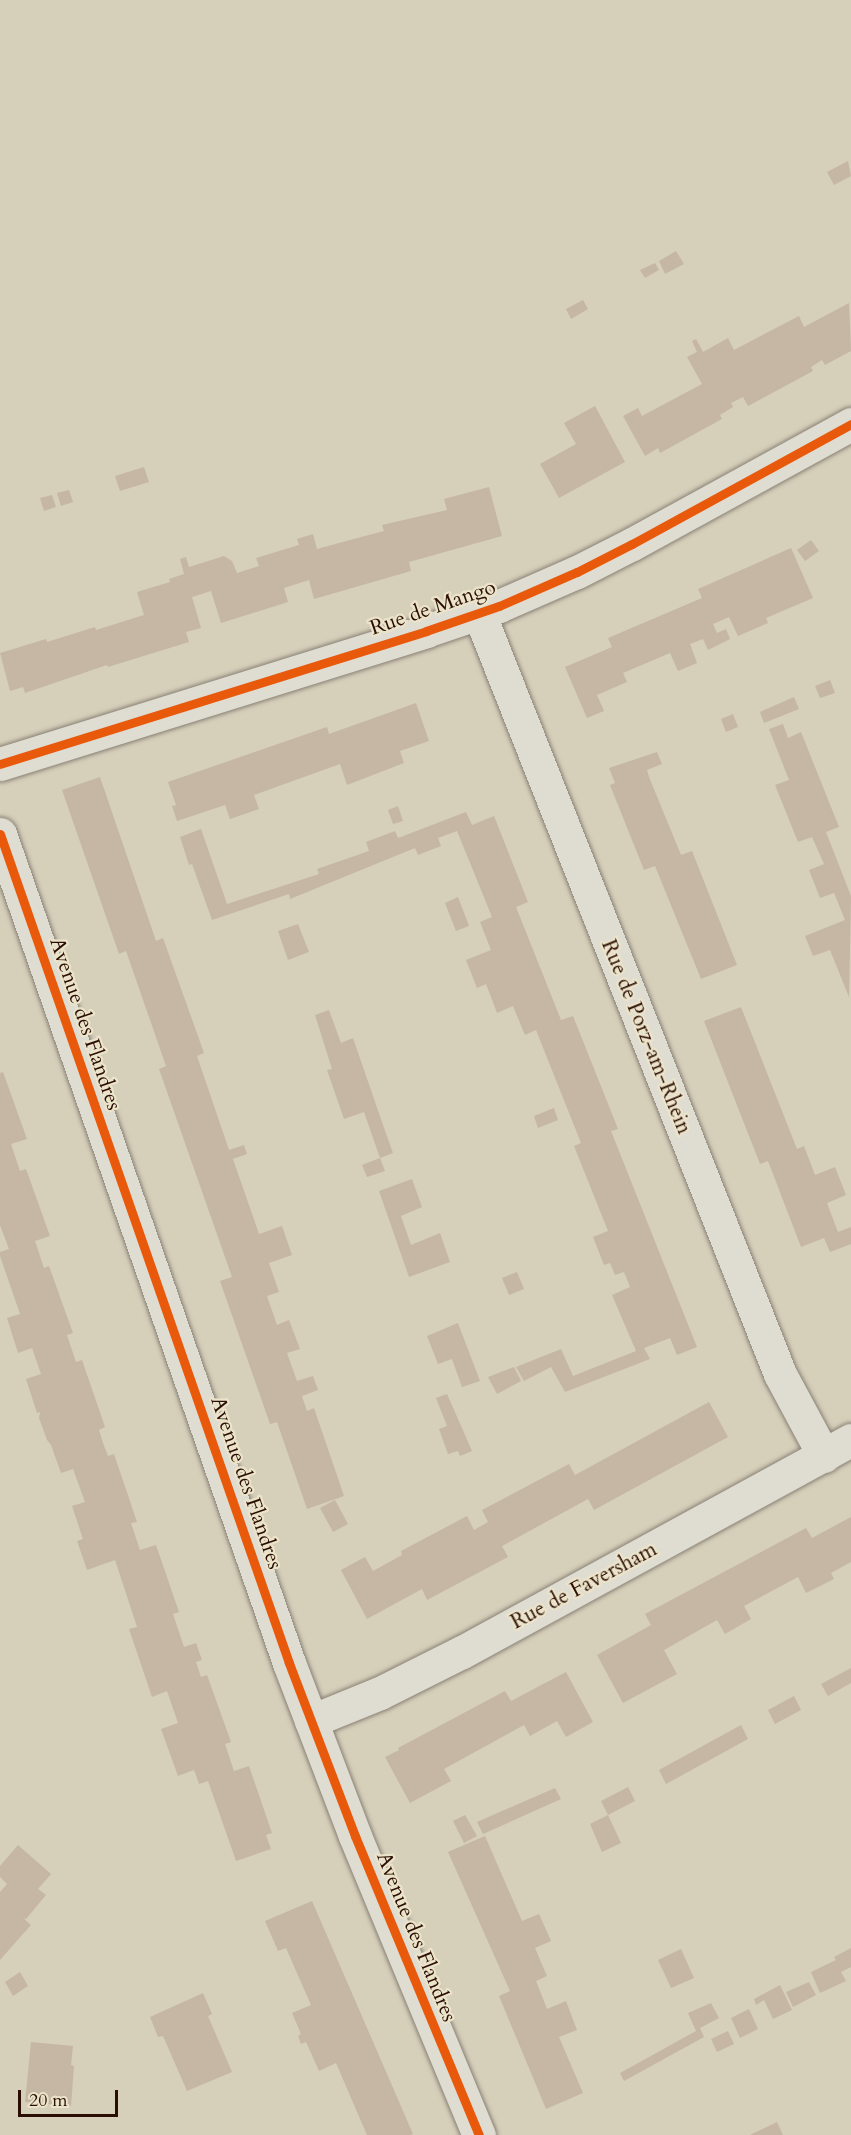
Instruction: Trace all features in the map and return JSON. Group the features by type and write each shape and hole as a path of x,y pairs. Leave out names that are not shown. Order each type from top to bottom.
{"street":[{"name":"Rue de Mango","path":"0,764 479,613 577,572 851,424"},
{"name":"Rue de Porz-am-Rhein","path":"479,613 780,1374 837,1448"},
{"name":"Avenue des Flandres","path":"0,834 311,1721 355,1836 479,2135"},
{"name":"Rue de Faversham","path":"311,1721 399,1684 462,1652 837,1448"}],"building":[{"path":"848,161 851,176 834,185 827,172"},
{"path":"676,251 684,264 665,274 659,261"},
{"path":"655,263 659,270 645,278 640,270"},
{"path":"583,300 588,309 571,319 566,309"},
{"path":"849,303 851,351 825,365 822,360 811,367 813,371 748,406 743,397 731,403 733,407 720,415 722,419 660,453 658,448 645,456 623,416 638,408 642,416 702,384 687,357 697,352 692,341 696,339 703,352 728,338 734,350 799,316 804,327"},
{"path":"595,406 625,462 559,498 540,464 576,444 564,423"},
{"path":"144,467 149,482 120,491 115,476"},
{"path":"489,487 502,536 409,562 411,571 314,599 309,580 284,588 288,602 221,623 211,591 192,597 201,628 186,632 189,642 108,667 107,665 25,693 23,687 10,691 0,653 95,627 96,630 144,615 137,592 170,582 169,579 184,574 180,559 186,557 189,567 224,556 232,561 237,573 259,566 256,558 299,545 297,539 313,534 317,549 384,531 382,525 447,510 444,499"},
{"path":"69,490 73,502 61,506 57,493"},
{"path":"52,495 56,507 44,511 40,498"},
{"path":"811,540 819,551 805,561 797,550"},
{"path":"791,548 813,598 766,618 768,623 738,636 729,617 713,624 717,633 726,629 730,639 708,650 703,639 690,644 697,663 678,671 670,653 623,673 627,682 597,695 604,711 587,718 565,667 612,647 608,638 702,598 698,589"},
{"path":"830,680 835,693 820,698 815,686"},
{"path":"794,697 799,709 764,723 760,712"},
{"path":"416,703 429,741 400,751 404,763 347,785 340,764 254,795 259,809 230,819 225,805 177,821 172,806 176,805 168,782 327,727 329,734"},
{"path":"733,714 738,727 726,732 721,719"},
{"path":"783,724 788,738 801,732 839,827 826,832 851,896 849,997 830,950 813,956 805,936 845,920 834,893 820,898 809,870 824,864 812,837 798,842 775,785 789,780 769,729"},
{"path":"657,752 662,764 647,770 649,777 681,855 692,851 737,965 701,979 655,866 644,870 610,785 615,783 609,768"},
{"path":"100,777 156,941 163,938 204,1053 197,1056 229,1150 244,1145 247,1154 233,1159 259,1234 282,1226 292,1255 269,1263 279,1292 267,1296 277,1325 289,1320 300,1349 287,1353 297,1381 313,1376 318,1390 302,1396 307,1411 314,1408 344,1496 307,1509 277,1422 270,1424 220,1281 232,1277 159,1069 166,1066 126,951 119,954 62,790"},
{"path":"398,806 403,821 393,824 388,810"},
{"path":"466,812 472,825 494,816 528,902 516,907 561,1020 573,1016 618,1129 611,1131 697,1347 677,1355 670,1338 644,1348 650,1359 565,1392 551,1367 524,1381 516,1367 561,1349 573,1376 636,1351 612,1295 630,1287 624,1272 615,1275 610,1263 604,1265 593,1237 608,1231 574,1146 581,1143 536,1030 525,1035 513,1006 497,1013 486,984 477,988 466,960 491,950 480,922 492,917 457,831 438,838 441,846 418,855 415,848 290,899 289,894 212,920 180,837 201,829 227,904 319,874 317,869 369,851 366,842 395,831 398,838"},
{"path":"458,897 469,926 456,931 445,903"},
{"path":"298,924 309,952 288,960 278,931"},
{"path":"741,1007 797,1149 804,1146 815,1175 835,1167 846,1195 827,1203 838,1232 851,1227 851,1244 830,1252 824,1238 801,1247 768,1161 760,1164 704,1021"},
{"path":"329,1010 341,1043 353,1038 393,1153 380,1158 364,1112 344,1119 327,1070 332,1069 315,1015"},
{"path":"3,1072 27,1139 11,1144 20,1171 26,1169 50,1236 35,1241 44,1268 49,1266 73,1333 67,1335 76,1362 82,1360 105,1427 99,1430 108,1456 114,1454 137,1522 131,1523 140,1550 156,1545 179,1612 173,1614 184,1647 196,1643 202,1660 196,1662 201,1677 207,1675 231,1742 225,1744 234,1771 249,1766 272,1833 266,1835 271,1849 236,1861 208,1781 199,1784 194,1770 178,1776 161,1729 178,1723 167,1691 152,1697 129,1629 137,1627 115,1560 87,1570 77,1541 83,1539 72,1506 85,1502 73,1469 61,1473 39,1418 40,1412 37,1413 26,1379 41,1374 32,1348 18,1353 7,1318 20,1314 0,1256 0,1252 9,1249 0,1225 0,1073"},
{"path":"554,1108 558,1120 538,1128 534,1116"},
{"path":"380,1158 385,1171 367,1177 362,1165"},
{"path":"412,1179 422,1207 401,1216 411,1245 440,1233 450,1262 409,1277 379,1191"},
{"path":"517,1272 524,1289 509,1295 502,1278"},
{"path":"458,1323 480,1381 462,1387 452,1359 438,1364 427,1336"},
{"path":"514,1367 521,1381 497,1394 488,1377"},
{"path":"447,1394 472,1451 460,1456 458,1451 448,1454 439,1429 447,1426 436,1398"},
{"path":"709,1402 728,1437 594,1510 588,1499 502,1546 508,1557 427,1600 422,1589 367,1619 341,1570 365,1557 373,1571 402,1555 401,1551 467,1516 474,1530 488,1522 482,1510 569,1464 575,1475"},
{"path":"335,1500 348,1524 333,1532 320,1508"},
{"path":"851,1517 851,1562 831,1573 834,1579 806,1593 798,1577 744,1606 751,1619 725,1634 717,1620 664,1650 677,1674 623,1703 597,1655 651,1625 645,1614 806,1528 812,1538"},
{"path":"851,1668 851,1683 828,1696 821,1684"},
{"path":"566,1672 593,1722 566,1737 557,1721 530,1736 524,1725 444,1769 451,1781 410,1803 385,1757 505,1691 511,1701"},
{"path":"794,1696 801,1710 775,1724 768,1710"},
{"path":"741,1725 748,1739 666,1784 659,1770"},
{"path":"628,1787 635,1801 608,1815 601,1801"},
{"path":"555,1788 561,1799 483,1834 477,1822"},
{"path":"465,1815 477,1836 464,1843 453,1821"},
{"path":"608,1815 621,1843 602,1852 590,1824"},
{"path":"485,1836 522,1921 539,1914 551,1941 535,1948 547,1976 536,1981 547,2009 566,2001 577,2030 559,2037 583,2093 546,2109 499,1996 510,1991 448,1852"},
{"path":"18,1845 51,1874 38,1889 46,1895 26,1919 23,1918 31,1925 0,1960 0,1892 7,1884 0,1877 0,1866"},
{"path":"312,1901 413,2134 367,2135 336,2063 319,2071 306,2042 301,2044 298,2036 301,2034 292,2013 311,2005 286,1948 278,1951 265,1921"},
{"path":"851,1948 851,1967 841,1972 846,1981 820,1993 811,1972 836,1960 834,1957"},
{"path":"681,1949 694,1978 671,1988 658,1960"},
{"path":"20,1972 28,1986 13,1996 5,1982"},
{"path":"809,1982 816,1995 793,2007 786,1992"},
{"path":"780,1985 792,2010 773,2019 764,2000 756,2005 754,1999"},
{"path":"203,1993 212,2014 208,2016 232,2072 187,2091 163,2036 158,2037 150,2017"},
{"path":"711,2003 719,2018 700,2028 704,2037 624,2081 620,2073 696,2031 688,2013"},
{"path":"749,2009 758,2029 740,2038 731,2018"},
{"path":"728,2031 734,2044 717,2052 711,2039"},
{"path":"31,2042 73,2046 71,2106 25,2102"},
{"path":"777,2122 783,2135 750,2135"}],"cycle path":[{"path":"0,764 499,606 577,572 632,544 851,424"},
{"path":"0,834 289,1663 355,1836 479,2135"}]}
